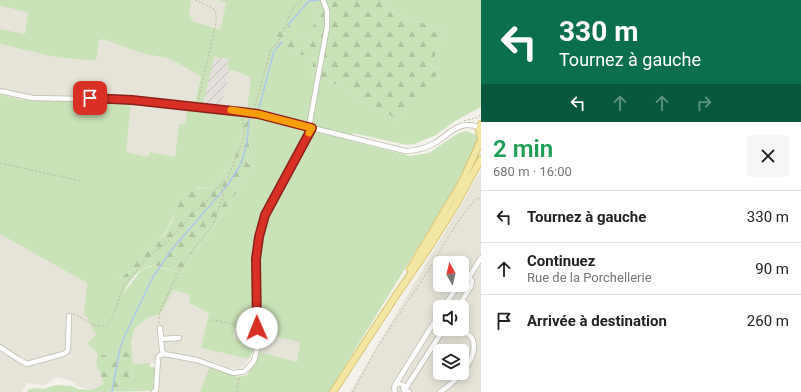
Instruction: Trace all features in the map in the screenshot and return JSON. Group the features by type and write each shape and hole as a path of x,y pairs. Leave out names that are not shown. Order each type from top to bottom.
{"main road":[{"path":"397,294 463,180 481,139 479,134 480,124"},
{"path":"333,392 360,349 430,246 455,206 481,159"},
{"path":"338,392 352,369 360,349"}],"street":[{"path":"154,392 156,390 158,358 160,355 164,354 197,360 232,373 240,373 248,368 254,361 258,344 256,259 259,237 265,215 311,128 327,27 327,11 323,0"},
{"path":"0,91 26,97 45,99 115,98 258,114 409,151 430,146 462,125 480,124"},
{"path":"462,300 471,286 472,281 469,277 481,258"},
{"path":"0,347 27,364 63,354 67,352 68,348 69,316"},
{"path":"395,392 395,385 433,326"},
{"path":"160,328 162,350 164,354"},
{"path":"440,392 461,374 474,358 475,347 473,339 469,334"},
{"path":"395,385 398,383 402,384 406,391 440,336"},
{"path":"161,339 179,338"}],"path":[{"path":"195,0 213,8 216,13 216,24 197,106"},
{"path":"253,111 270,49 278,43 293,8 302,0"},
{"path":"69,316 72,314 79,316 89,323 98,326 106,326 112,319 124,284 146,258 165,244 187,221 192,213 204,205 228,177 242,145 244,132 242,112"},
{"path":"460,123 468,119 479,117 481,114"},
{"path":"480,124 481,114"},
{"path":"0,163 81,181"},
{"path":"160,328 159,315 161,309 189,255 213,225 223,196 223,192 220,190 219,186"},
{"path":"353,392 376,349 430,268 461,217 474,200 477,198 481,199"},
{"path":"212,320 246,328 257,328"},
{"path":"237,392 240,373"}],"shaded area":[{"path":"191,0 219,0 226,2 220,30 193,21 189,14"},
{"path":"0,6 28,12 25,34 0,29"},
{"path":"103,39 141,53 167,58 201,77 195,102 221,106 225,88 227,88 228,70 236,71 251,78 247,109 244,116 188,109 185,124 179,124 175,157 150,152 149,157 126,152 92,101 20,100 0,94 0,44 55,57 95,61 99,41"},
{"path":"213,57 229,59 227,88 225,88 221,106 203,104"},
{"path":"481,171 481,392 350,392"},
{"path":"0,234 87,283 84,312 96,335 87,343 98,354 96,363 104,384 92,390 76,386 76,383 58,377 44,385 27,383 22,392 0,392"},
{"path":"172,290 190,295 189,304 209,313 201,348 249,359 245,365 238,369 229,368 214,362 210,366 200,392 156,392 159,366 155,363 133,364 131,343 134,329 147,318 161,313"},
{"path":"235,326 300,341 297,362 260,352 260,344 233,338"}],"green space":[{"path":"0,0 191,0 189,14 193,21 220,30 226,3 219,0 327,0 329,7 320,9 314,21 311,42 300,38 284,19 289,52 314,58 311,74 344,88 363,102 384,110 400,123 438,70 431,65 445,31 384,9 389,0 481,0 481,107 455,121 436,135 414,144 407,145 353,133 351,141 410,156 429,153 457,134 465,131 477,135 478,140 449,197 329,392 200,392 210,366 238,377 247,375 260,352 297,362 300,342 235,327 233,338 254,343 253,351 249,359 201,348 209,313 189,303 190,295 173,290 161,313 147,318 134,329 131,343 116,359 98,354 87,343 96,335 84,312 87,283 0,234 0,94 20,100 131,102 126,152 149,157 150,152 175,157 179,124 185,124 188,108 244,116 244,126 235,156 219,180 209,189 198,187 180,193 177,206 164,234 151,248 132,263 130,270 119,280 123,294 142,269 154,266 181,273 189,256 207,237 254,166 247,164 252,127 256,111 247,109 251,78 236,71 228,70 229,59 214,57 203,104 195,102 201,77 167,58 141,53 103,39 99,41 96,61 55,57 0,44 0,29 25,34 28,12 0,6"},
{"path":"327,0 389,0 384,9 445,31 431,65 439,71 430,85 400,123 384,110 363,102 344,88 311,74 314,58 289,52 271,38 284,19 300,38 311,42 314,21 320,9 329,7"},
{"path":"244,116 254,118 247,163 254,166 207,237 189,256 181,273 158,266 147,267 142,269 134,276 123,294 117,293 119,280 130,270 131,263 146,252 165,234 172,222 180,193 188,187 209,189 219,180 235,156 244,126"},
{"path":"131,343 133,364 131,382 134,388 151,391 95,392 92,390 104,384 96,363 98,354 116,358"},
{"path":"150,363 150,367 155,367 154,387 151,391 134,388 131,382 133,364"},
{"path":"56,385 71,386 78,389 92,390 95,392 27,392 28,390 36,388 44,389"}],"waterway":[{"path":"288,25 309,1 319,0"},
{"path":"259,108 274,51 282,42"},
{"path":"112,392 120,348 153,277 172,249 227,186 239,167 247,141 249,119"}],"slow traffic":[{"path":"231,110 258,114 312,128 309,133"}],"route":[{"path":"90,98 115,98 158,102 258,114 312,128 265,215 259,237 256,259 257,328"}]}
